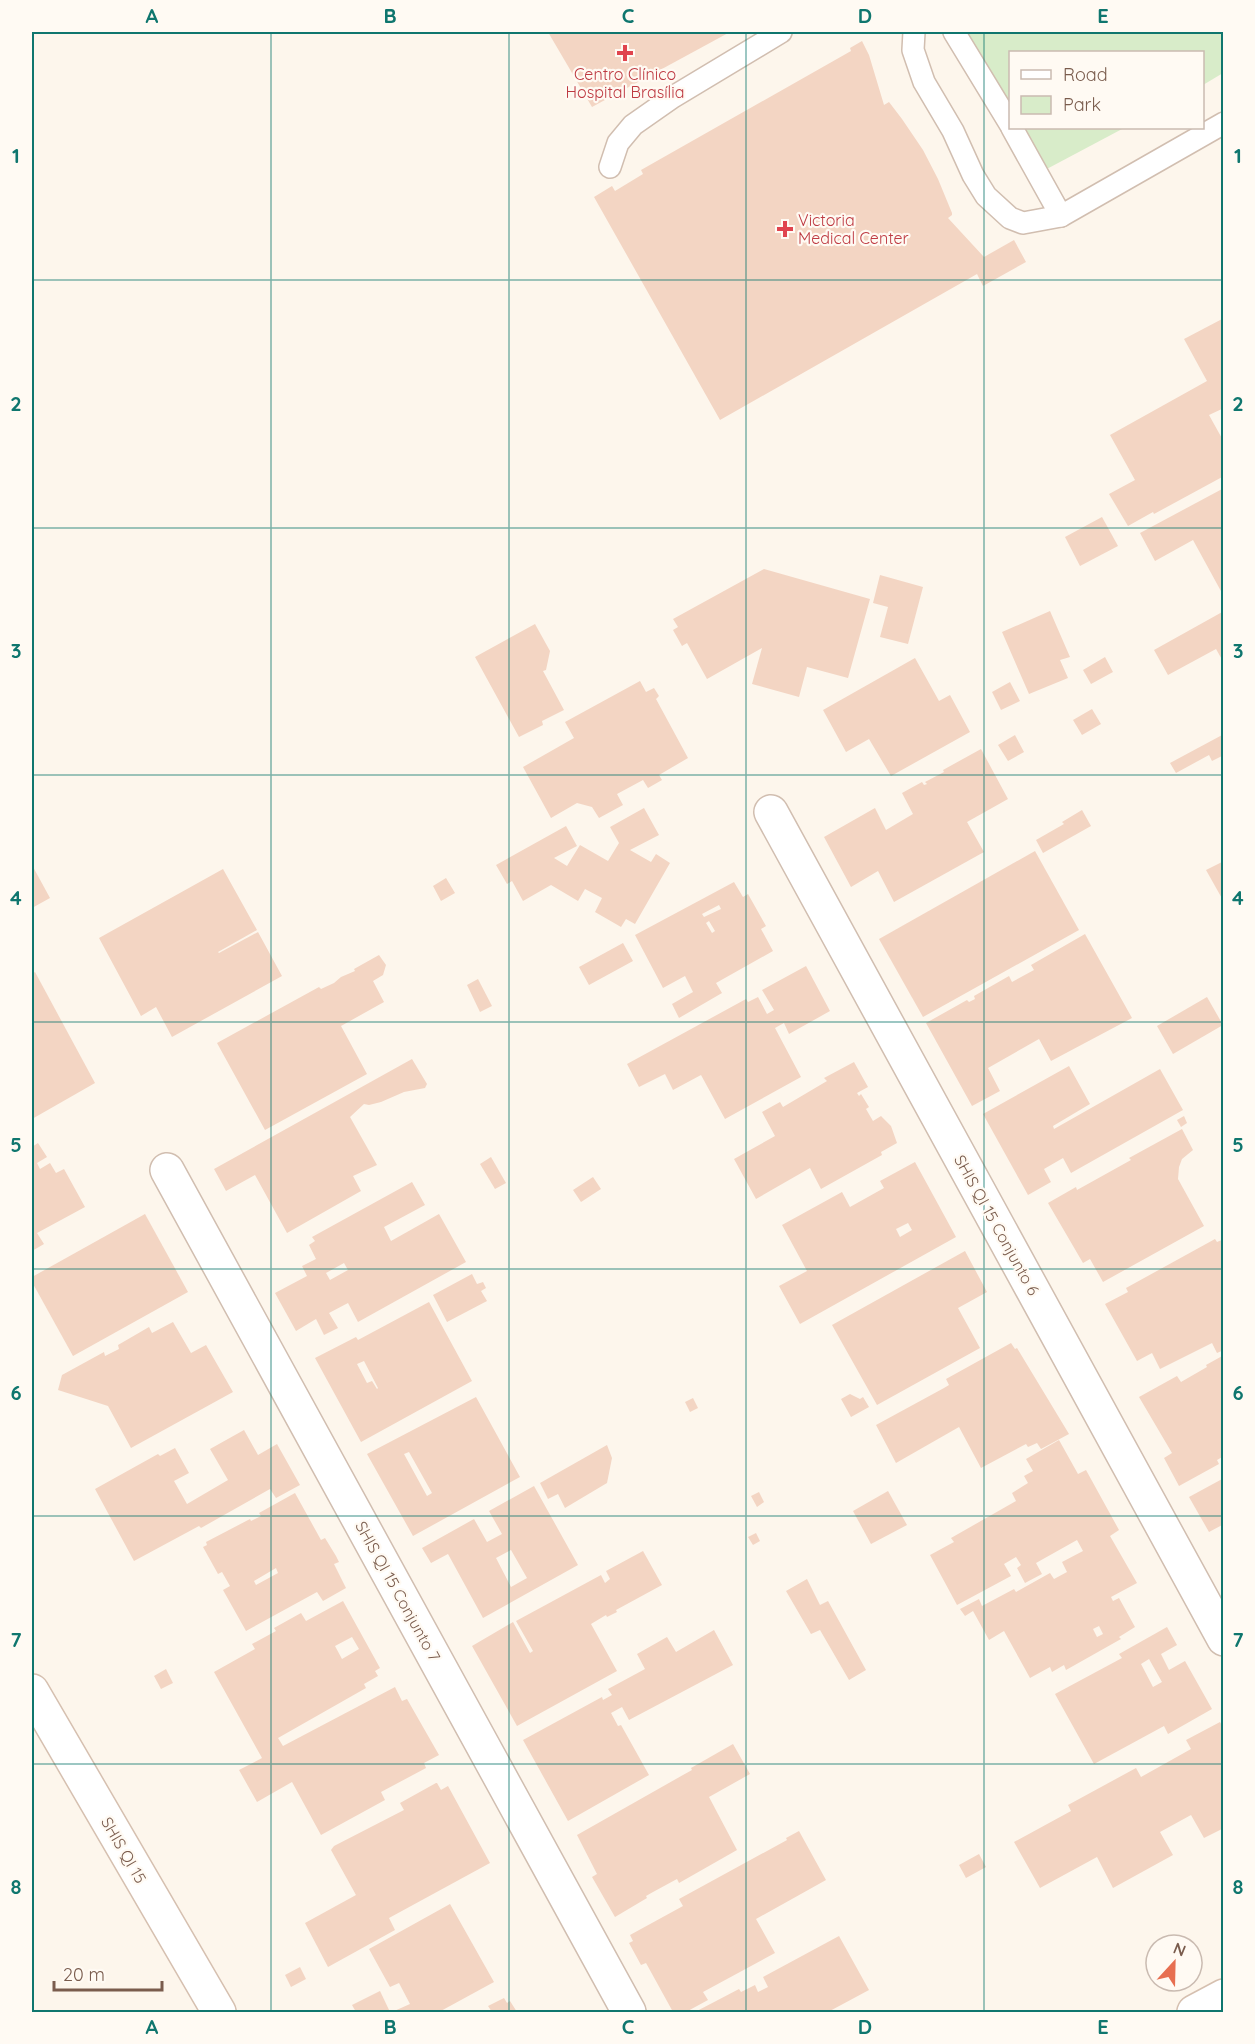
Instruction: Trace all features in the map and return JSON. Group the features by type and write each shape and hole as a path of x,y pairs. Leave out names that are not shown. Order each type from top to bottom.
{"street":[{"name":"SHIS QI 15 Conjunto 6","path":"771,812 1224,1639"},
{"name":"SHIS QI 15 Conjunto 7","path":"167,1170 629,2013"},
{"name":"SHIS QI 15","path":"32,1691 218,2011"},
{"path":"1194,2013 1224,1996"}],"lane":[{"path":"610,167 618,143 633,125 673,97 781,32"},
{"path":"914,32 913,50 924,82 953,131 973,175 986,196 1010,218 1023,223 1061,216 1224,123"},
{"path":"954,32 1009,123"},
{"path":"1013,129 1061,216"}],"green space":[{"path":"966,32 1223,32 1223,73 1204,84 1204,51 1009,51 1009,110"},
{"path":"1020,129 1122,129 1043,171"}],"building":[{"name":"Centro Clínico Hospital Brasília","path":"548,32 730,32 592,107"},
{"name":"Victoria Medical Center","path":"862,41 869,55 884,105 889,102 923,150 952,213 948,218 984,257 1014,240 1026,262 983,286 977,274 720,420 594,197 612,186 615,191 643,174 641,170 851,51 850,48"},
{"path":"1224,318 1224,408 1209,415 1224,442 1224,476 1128,526 1109,494 1135,480 1110,435 1207,381 1184,339"},
{"path":"1224,488 1224,592 1222,593 1193,540 1155,561 1140,533"},
{"path":"1102,517 1118,546 1080,566 1065,537"},
{"path":"764,569 870,599 848,678 807,667 799,697 752,684 762,648 707,679 687,643 682,646 673,630 678,627 673,619"},
{"path":"880,575 923,587 908,644 880,637 888,607 873,603"},
{"path":"1050,611 1070,657 1060,660 1068,678 1029,694 1002,632"},
{"path":"1224,611 1224,663 1216,649 1168,675 1154,650"},
{"path":"535,624 550,651 546,670 543,671 564,710 542,721 543,725 519,737 475,657"},
{"path":"1105,657 1113,672 1091,684 1083,670"},
{"path":"915,658 939,701 950,695 970,732 891,776 869,739 846,752 823,710"},
{"path":"640,681 646,692 654,688 659,696 656,699 688,758 659,775 662,780 648,788 643,780 617,794 623,805 599,818 592,807 577,803 551,818 523,767 574,738 565,722"},
{"path":"1010,682 1020,701 1001,710 992,692"},
{"path":"1092,709 1101,724 1082,735 1073,720"},
{"path":"1224,734 1224,755 1212,761 1209,755 1176,773 1170,763"},
{"path":"1015,735 1024,752 1008,761 998,745"},
{"path":"981,749 1008,799 967,822 984,852 894,902 878,871 851,887 824,837 875,808 886,830 913,814 902,793 922,782 924,785 927,784 925,782 944,772 943,770"},
{"path":"644,808 659,835 630,850 651,862 656,854 670,863 635,924 626,919 621,927 595,912 602,898 585,889 578,901 551,885 523,901 512,881 507,884 496,865 566,826 577,846 554,858 567,866 580,845 608,861 619,843 610,827"},
{"path":"1082,810 1091,826 1043,853 1036,840 1064,824 1062,822"},
{"path":"1035,851 1079,930 923,1017 879,939"},
{"path":"1224,861 1224,902 1206,870"},
{"path":"32,865 50,898 32,908"},
{"path":"223,869 257,930 218,952 258,932 282,976 172,1037 156,1007 141,1016 99,938"},
{"path":"446,878 455,893 441,901 433,886"},
{"path":"734,882 743,897 748,894 766,926 761,929 773,951 716,983 722,993 679,1018 672,1004 693,992 685,976 663,988 635,935","holes":["719,905 721,909 704,917 702,914","709,921 715,931 712,933 706,923"]},
{"path":"1085,934 1132,1018 1051,1061 1039,1039 988,1068 1000,1091 972,1106 926,1023 967,1000 969,1002 975,999 974,996 1009,976 1012,982 1034,970 1031,965"},
{"path":"623,943 633,961 589,985 579,967"},
{"path":"379,955 386,965 383,975 373,981 384,1002 341,1026 367,1074 265,1130 217,1043 319,987 321,989 334,983"},
{"path":"806,966 830,1011 789,1034 784,1023 775,1028 801,1077 725,1119 701,1075 673,1090 665,1074 639,1087 627,1064 746,999 748,1002 758,997 767,1014 774,1010 762,990"},
{"path":"35,972 95,1083 32,1119 32,974"},
{"path":"478,979 492,1006 480,1012 467,985"},
{"path":"1207,997 1223,1025 1173,1054 1157,1026"},
{"path":"412,1059 427,1084 425,1088 404,1092 381,1102 364,1104 350,1117 377,1165 353,1176 361,1191 287,1233 255,1175 226,1191 214,1169"},
{"path":"854,1062 868,1087 857,1093 859,1096 861,1094 869,1107 866,1109 873,1121 881,1116 891,1126 897,1143 881,1152 882,1155 821,1189 810,1168 756,1199 734,1159 775,1136 762,1112 780,1102 783,1107 827,1081 824,1078"},
{"path":"1069,1066 1090,1104 1053,1126 1054,1129 1160,1069 1183,1110 1071,1173 1063,1158 1044,1169 1051,1182 1028,1195 983,1114"},
{"path":"1184,1116 1187,1123 1181,1127 1177,1120"},
{"path":"1182,1129 1193,1150 1182,1159 1178,1179 1204,1226 1103,1282 1090,1259 1083,1263 1048,1203 1076,1187 1077,1190"},
{"path":"38,1143 47,1157 37,1163 40,1169 50,1163 56,1173 64,1169 85,1207 37,1233 44,1244 32,1251 32,1147"},
{"path":"491,1157 506,1183 495,1189 480,1164"},
{"path":"915,1162 956,1237 800,1324 779,1286 807,1271 782,1225 842,1192 850,1207 884,1188 880,1181","holes":["908,1223 912,1230 900,1237 896,1229"]},
{"path":"593,1177 601,1189 581,1202 573,1190"},
{"path":"412,1182 425,1205 384,1227 391,1241 439,1214 466,1262 358,1322 348,1303 329,1313 338,1328 324,1335 316,1319 296,1331 275,1293 307,1276 302,1266 316,1259 309,1245 315,1241 312,1237","holes":["344,1263 348,1270 330,1280 326,1273"]},
{"path":"145,1214 188,1292 73,1356 32,1282 32,1277"},
{"path":"1215,1239 1217,1242 1224,1239 1224,1350 1217,1353 1212,1343 1160,1369 1152,1353 1137,1361 1105,1304 1128,1292 1126,1288"},
{"path":"965,1251 987,1292 958,1308 980,1348 877,1405 832,1325"},
{"path":"472,1274 477,1284 483,1282 486,1288 481,1291 487,1301 447,1322 433,1295"},
{"path":"429,1302 472,1381 361,1442 315,1358 356,1337 358,1340","holes":["364,1361 378,1388 372,1381 367,1383 357,1364"]},
{"path":"173,1322 191,1353 206,1345 233,1392 131,1448 108,1406 58,1390 62,1375 104,1352 105,1356 119,1349 118,1345 149,1327 152,1333"},
{"path":"1011,1343 1015,1349 1017,1348 1069,1434 1041,1449 1037,1443 1028,1447 1026,1444 981,1468 959,1427 896,1463 876,1425 949,1385 946,1379"},
{"path":"1224,1355 1224,1456 1217,1460 1219,1464 1179,1486 1164,1458 1172,1453 1139,1397 1177,1376 1181,1382"},
{"path":"850,1394 860,1399 863,1397 869,1407 851,1417 841,1399"},
{"path":"476,1397 520,1477 413,1536 367,1454","holes":["409,1452 432,1493 427,1496 404,1454"]},
{"path":"693,1398 698,1408 690,1412 685,1402"},
{"path":"244,1430 258,1455 277,1444 300,1485 276,1498 270,1489 201,1528 199,1526 134,1561 95,1489 158,1454 160,1456 175,1448 189,1473 174,1481 187,1504 228,1480 210,1449"},
{"path":"1059,1440 1078,1474 1086,1470 1119,1530 1110,1536 1137,1583 1111,1597 1113,1601 1119,1598 1135,1627 1119,1637 1121,1639 1066,1670 1064,1665 1052,1672 1050,1667 1030,1678 1004,1631 989,1640 973,1611 965,1616 960,1609 979,1599 982,1606 1014,1589 1016,1592 1050,1573 1054,1579 1067,1572 1062,1562 1083,1551 1077,1540 1036,1563 1042,1574 1025,1583 1017,1568 1021,1565 1016,1557 1004,1564 1011,1576 957,1605 930,1555 954,1542 951,1538 1016,1501 1012,1493 1028,1483 1024,1476 1033,1471 1026,1459","holes":["1099,1626 1103,1634 1097,1637 1093,1629"]},
{"path":"607,1445 612,1458 607,1483 565,1508 558,1494 548,1499 540,1483"},
{"path":"1224,1478 1224,1524 1209,1532 1189,1497"},
{"path":"534,1486 578,1565 483,1618 448,1554 431,1563 422,1548 474,1519 487,1542 502,1534 489,1511","holes":["511,1550 527,1578 511,1587 496,1558"]},
{"path":"888,1491 907,1525 871,1544 853,1511"},
{"path":"759,1492 764,1502 757,1507 751,1496"},
{"path":"295,1493 321,1540 325,1538 336,1556 339,1562 334,1564 346,1588 323,1601 317,1592 246,1631 223,1590 230,1586 222,1572 218,1574 203,1547 207,1545 206,1542 250,1519 251,1521 261,1516 259,1513","holes":["276,1568 278,1573 256,1585 254,1581"]},
{"path":"756,1533 760,1541 753,1545 748,1537"},
{"path":"643,1551 662,1585 616,1610 617,1612 607,1617 606,1615 591,1624 617,1671 517,1726 472,1646 513,1622 530,1653 533,1651 516,1621 601,1575 605,1583 610,1579 606,1571"},
{"path":"807,1579 820,1605 828,1601 866,1670 849,1680 820,1630 811,1634 786,1591"},
{"path":"343,1601 380,1668 375,1671 378,1676 364,1684 366,1688 278,1738 283,1746 395,1687 402,1701 407,1699 439,1755 424,1763 426,1768 381,1792 385,1800 321,1835 292,1782 257,1802 239,1770 262,1758 214,1672 255,1649 252,1644 276,1631 274,1628 301,1613 306,1621","holes":["352,1637 359,1649 342,1659 335,1646"]},
{"path":"1167,1627 1177,1645 1161,1654 1169,1670 1185,1661 1212,1709 1168,1734 1164,1726 1094,1764 1055,1694 1122,1658 1119,1654","holes":["1149,1659 1162,1682 1153,1687 1141,1664"]},
{"path":"714,1630 733,1665 629,1720 622,1707 611,1713 618,1726 621,1725 649,1775 568,1821 523,1740 602,1697 603,1700 612,1695 608,1689 645,1669 637,1654 667,1637 676,1652"},
{"path":"166,1669 173,1683 161,1689 154,1676"},
{"path":"1220,1722 1224,1729 1224,1828 1204,1838 1191,1815 1160,1832 1173,1855 1113,1888 1097,1857 1040,1888 1014,1842 1071,1811 1068,1805 1136,1768 1141,1777 1191,1749 1186,1740"},
{"path":"733,1744 750,1774 709,1797 737,1850 679,1883 677,1879 653,1892 615,1917 592,1877 597,1874 577,1835"},
{"path":"436,1783 441,1790 448,1786 490,1863 389,1918 395,1930 328,1967 305,1923 356,1895 331,1850 334,1846 404,1810 400,1803"},
{"path":"799,1831 826,1880 756,1919 775,1953 703,1992 708,2000 686,2012 673,2012 646,1963 641,1965 629,1943 633,1941 630,1935 683,1906 679,1899 787,1840 786,1838"},
{"path":"979,1854 986,1867 966,1878 959,1865"},
{"path":"450,1904 494,1982 439,2012 392,2012 410,2004 399,1983 390,1987 369,1949"},
{"path":"839,1936 869,1990 828,2012 695,2012 739,1989 741,1992 755,1985 758,1992 768,1987 763,1977"},
{"path":"300,1967 306,1979 291,1987 285,1975"},
{"path":"380,1991 390,2012 356,2012 352,2005"},
{"path":"504,1998 507,2003 510,2001 517,2012 492,2012 488,2006"}],"place":[{"name":"Centro Clínico Hospital Brasília","path":"625,53"},
{"name":"Victoria Medical Center","path":"785,229"}]}
